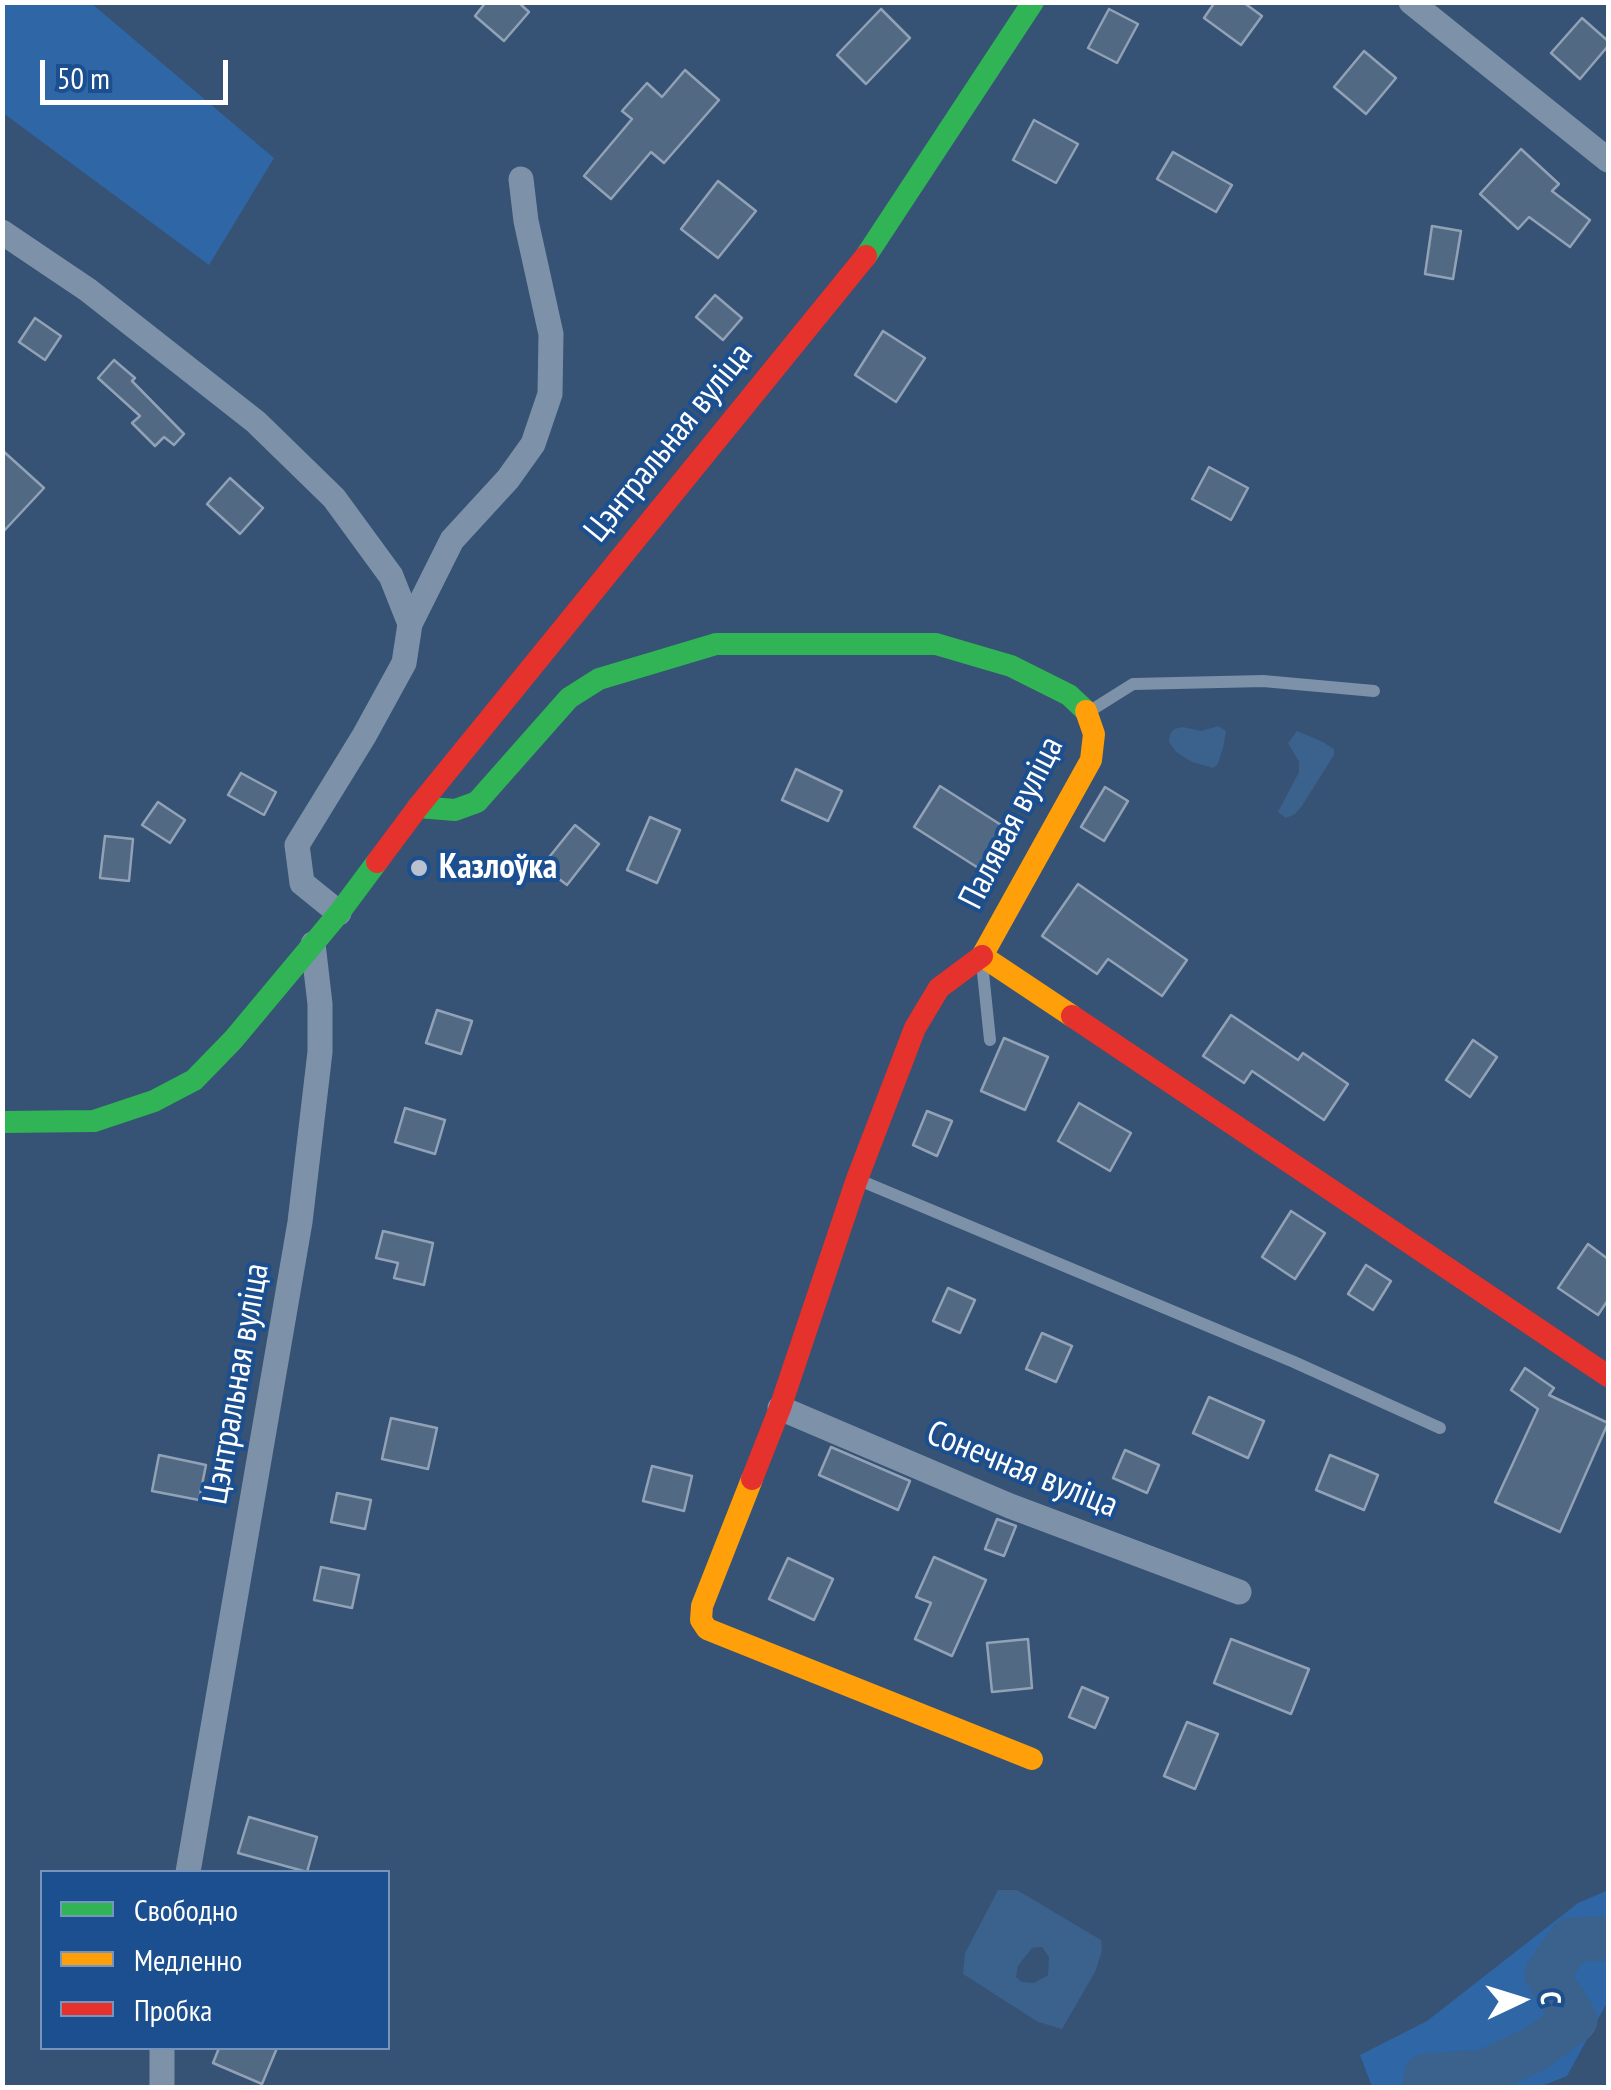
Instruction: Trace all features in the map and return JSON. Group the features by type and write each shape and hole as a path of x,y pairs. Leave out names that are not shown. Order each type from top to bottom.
{"street":[{"name":"Цэнтральная вуліца","path":"188,1870 300,1222 320,1052 320,1004 313,944 418,806 873,248 1033,2"},
{"path":"1410,2 1608,160"},
{"path":"339,913 302,883 297,844 404,663 410,624 452,540 508,479 533,444 550,394 551,334 520,179"},
{"path":"2,232 88,290 256,422 334,498 391,576 410,624"},
{"name":"Палявая вуліца","path":"418,806 455,810 476,802 568,698 599,678 716,644 936,644 1011,666 1069,695 1088,713 1094,734 1091,760 982,956 1608,1376"},
{"path":"2,1122 94,1122 154,1101 194,1080 234,1040 313,944"},
{"path":"982,956 939,988 915,1028 856,1179 780,1408 702,1606 701,1620 707,1629 1032,1759"},
{"name":"Сонечная вуліца","path":"780,1408 1010,1506 1239,1592"},
{"path":"162,2050 162,2088"}],"lane":[{"path":"1088,713 1134,684 1264,681 1374,691"},
{"path":"982,956 990,1040"},
{"path":"856,1179 1294,1362 1440,1428"}],"shaded area":[{"path":"3,2 91,3 274,158 209,265 3,113"},
{"path":"1218,726 1226,731 1218,764 1213,768 1192,762 1169,742 1174,729 1201,731"},
{"path":"1297,731 1334,749 1334,755 1302,806 1286,818 1278,812 1299,772 1299,762 1288,743"},
{"path":"998,1890 1017,1890 1101,1940 1102,1951 1095,1972 1062,2029 1038,2022 963,1974 965,1953","holes":["1042,1947 1049,1957 1048,1975 1034,1983 1016,1977 1018,1966 1032,1948"]},
{"path":"1608,1890 1608,2001 1567,2076 1539,2087 1372,2087 1360,2055 1427,2021 1578,1903"}],"building":[{"path":"486,2 518,2 529,12 504,41 475,16"},
{"path":"1215,2 1243,2 1262,16 1241,45 1204,18"},
{"path":"881,9 910,38 866,84 837,55"},
{"path":"1109,9 1138,24 1117,63 1088,48"},
{"path":"1582,18 1608,41 1608,46 1580,79 1551,53"},
{"path":"1364,51 1396,78 1366,114 1334,87"},
{"path":"685,70 719,100 664,163 651,152 611,199 584,176 632,119 622,111 647,83 662,97"},
{"path":"1034,120 1078,144 1056,183 1013,160"},
{"path":"1521,149 1559,184 1552,191 1590,220 1570,247 1529,217 1518,229 1480,194"},
{"path":"1173,152 1232,185 1216,212 1157,179"},
{"path":"718,181 756,211 718,258 681,229"},
{"path":"1432,226 1461,231 1453,279 1425,274"},
{"path":"715,295 742,318 723,340 696,317"},
{"path":"35,318 61,336 45,360 19,342"},
{"path":"883,331 925,358 896,402 855,375"},
{"path":"114,360 184,434 174,445 164,437 155,446 132,423 140,416 98,378"},
{"path":"2,450 44,488 2,533"},
{"path":"1209,467 1248,488 1231,520 1192,499"},
{"path":"230,478 263,508 240,534 207,504"},
{"path":"796,769 842,791 828,821 782,800"},
{"path":"241,773 276,792 264,815 228,795"},
{"path":"940,786 1009,830 983,871 914,827"},
{"path":"1105,787 1128,801 1104,841 1081,827"},
{"path":"158,802 185,820 170,843 142,825"},
{"path":"650,817 680,830 657,883 627,870"},
{"path":"575,825 599,844 567,885 542,866"},
{"path":"105,836 133,839 129,881 100,878"},
{"path":"1078,884 1187,960 1162,996 1108,959 1097,974 1042,936"},
{"path":"437,1010 472,1021 461,1054 426,1043"},
{"path":"1231,1015 1298,1060 1303,1053 1348,1084 1324,1120 1252,1071 1244,1083 1203,1056"},
{"path":"1004,1038 1048,1057 1025,1110 981,1091"},
{"path":"1473,1040 1497,1057 1470,1097 1446,1080"},
{"path":"1079,1103 1131,1133 1110,1171 1058,1141"},
{"path":"405,1108 445,1120 435,1154 395,1142"},
{"path":"927,1111 952,1121 937,1156 913,1145"},
{"path":"1291,1211 1325,1233 1295,1279 1262,1257"},
{"path":"383,1231 433,1243 424,1285 394,1278 398,1263 376,1258"},
{"path":"1588,1244 1608,1259 1608,1300 1598,1315 1558,1288"},
{"path":"1366,1265 1391,1281 1373,1310 1348,1294"},
{"path":"948,1288 975,1300 960,1333 933,1321"},
{"path":"1042,1333 1072,1346 1056,1382 1026,1369"},
{"path":"1525,1368 1554,1388 1549,1395 1608,1423 1560,1532 1495,1502 1538,1409 1511,1390"},
{"path":"1209,1397 1264,1421 1248,1458 1193,1433"},
{"path":"391,1418 437,1428 428,1469 382,1459"},
{"path":"831,1447 910,1481 898,1510 819,1475"},
{"path":"1125,1450 1159,1465 1147,1493 1113,1478"},
{"path":"159,1455 206,1465 199,1500 152,1491"},
{"path":"1330,1455 1378,1475 1364,1510 1316,1490"},
{"path":"652,1466 692,1476 684,1511 643,1501"},
{"path":"337,1493 371,1500 365,1529 331,1522"},
{"path":"997,1519 1016,1526 1004,1556 985,1549"},
{"path":"934,1557 986,1580 952,1656 915,1639 931,1603 916,1597"},
{"path":"788,1558 833,1579 814,1620 769,1599"},
{"path":"321,1567 359,1575 352,1608 314,1600"},
{"path":"1028,1639 1032,1688 992,1692 987,1643"},
{"path":"1231,1639 1309,1669 1291,1714 1214,1683"},
{"path":"1082,1687 1108,1698 1095,1728 1069,1717"},
{"path":"1187,1722 1218,1734 1195,1789 1164,1776"},
{"path":"249,1817 317,1837 308,1870 238,1853"},
{"path":"218,2050 276,2050 262,2084 213,2063"}],"waterway":[{"path":"1425,2088 1426,2076 1485,2072 1535,2049 1575,2020 1547,1974 1571,1940 1608,1938"}],"traffic: fast":[{"path":"866,256 1033,2"},
{"path":"418,807 455,810 477,802 569,698 599,679 716,644 936,644 1011,666 1069,695 1086,711"},
{"path":"2,1122 94,1121 154,1101 194,1080 233,1040 377,862"}],"traffic: slow":[{"path":"1072,1016 982,956 1091,760 1094,734 1086,711"},
{"path":"752,1479 702,1606 701,1620 707,1629 1032,1759"}],"traffic: jam":[{"path":"377,862 866,256"},
{"path":"752,1479 857,1179 915,1028 939,988 982,956"},
{"path":"1072,1016 1608,1376"}],"place":[{"name":"Казлоўка","path":"419,868"}]}
